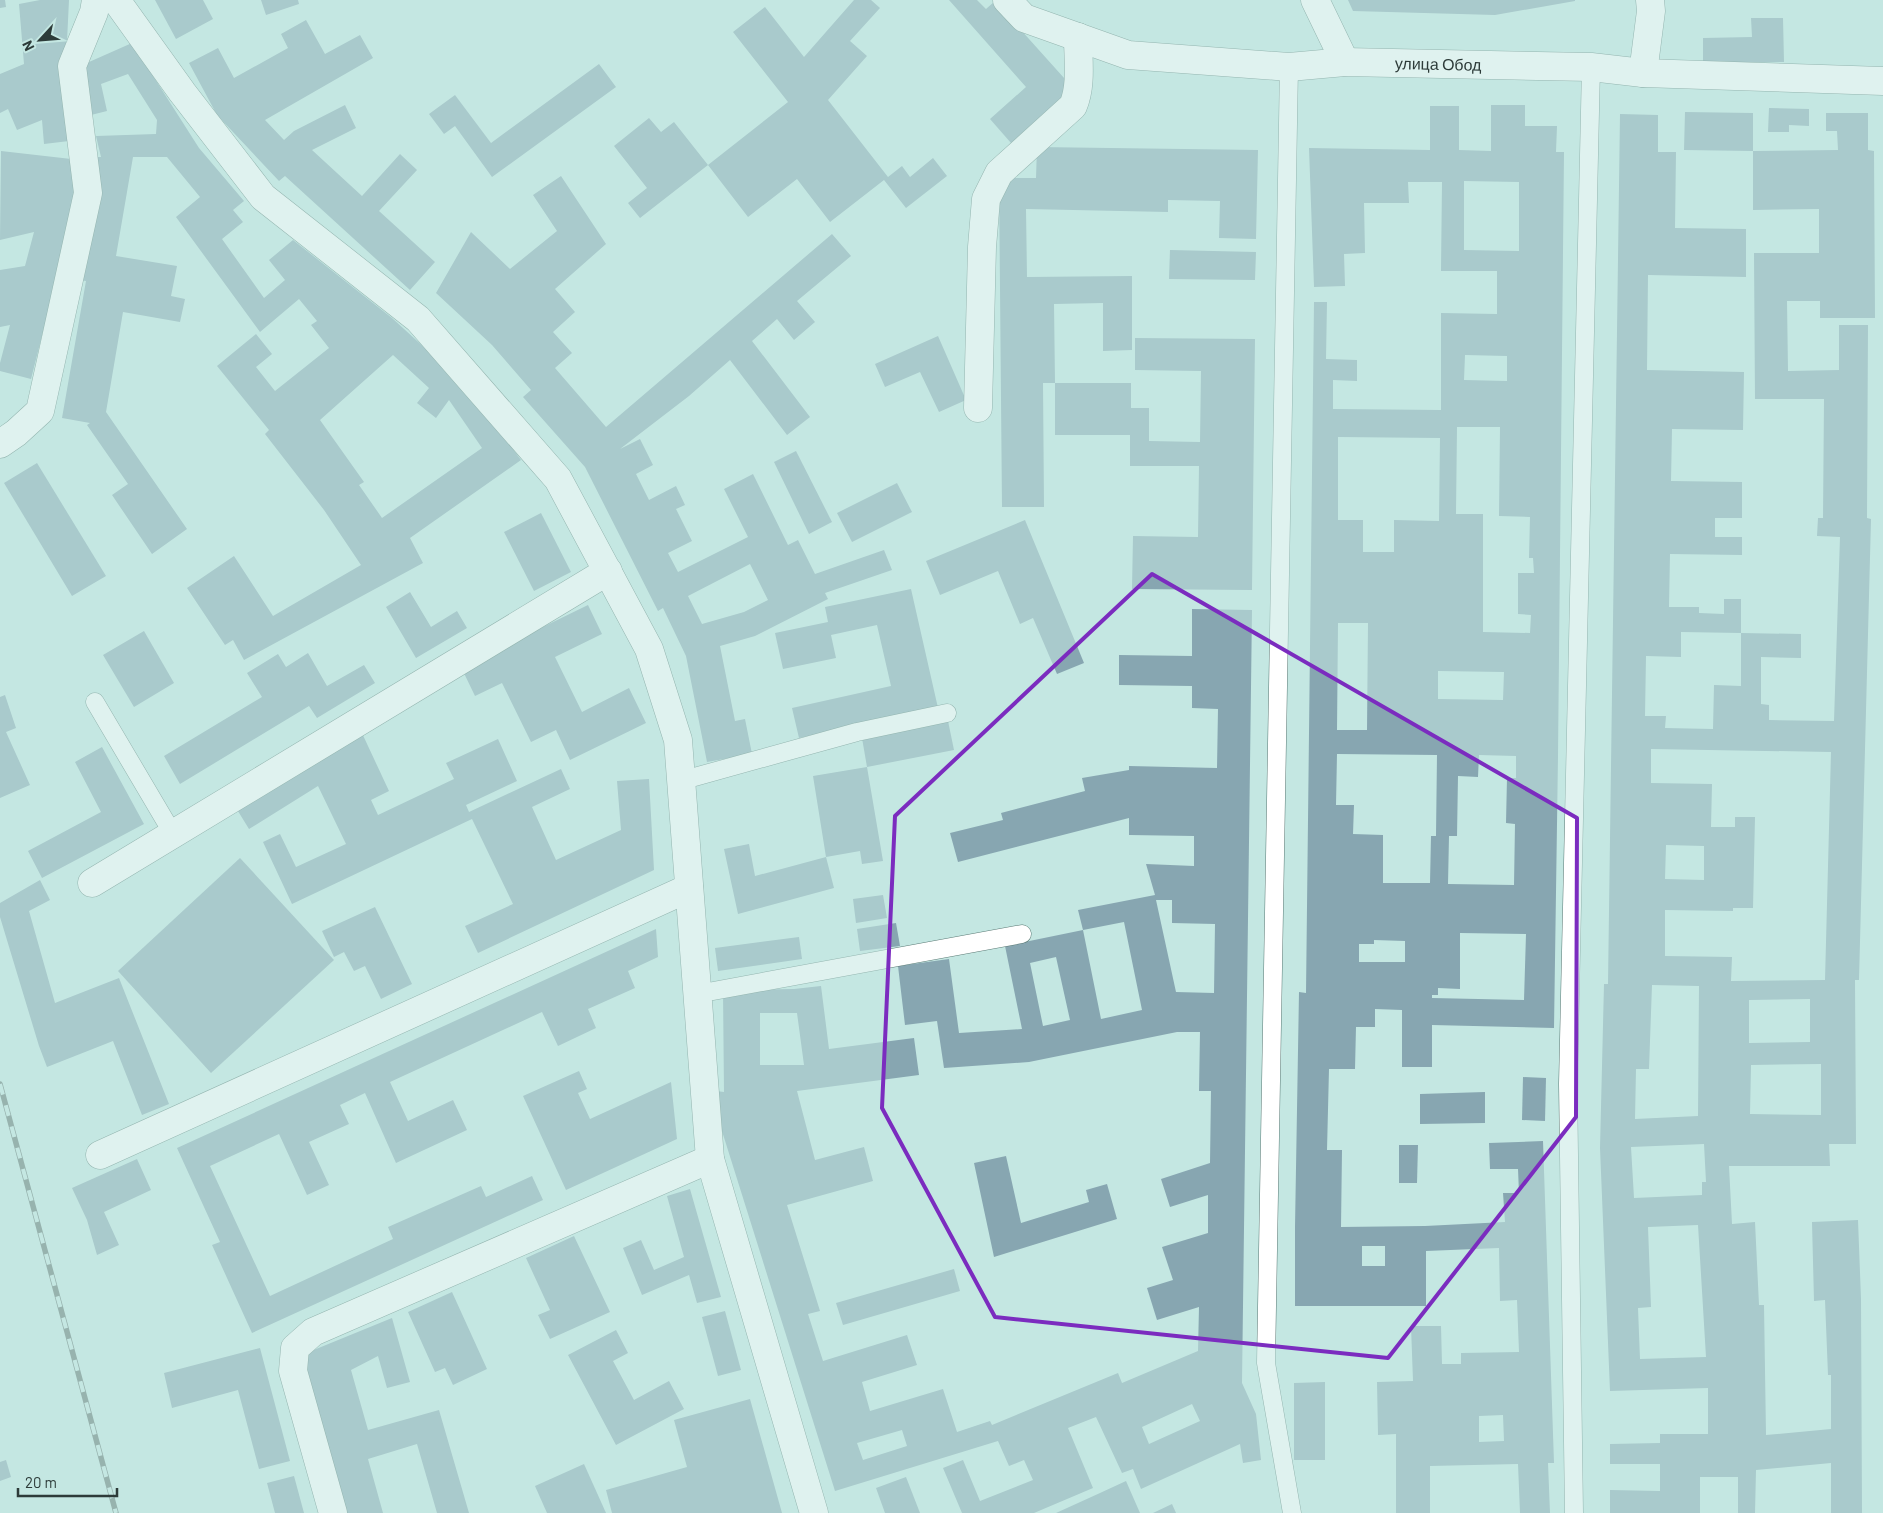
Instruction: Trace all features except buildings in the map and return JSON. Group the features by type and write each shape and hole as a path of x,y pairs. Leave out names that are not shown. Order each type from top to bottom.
{"street":[{"path":"0,444 16,433 40,411 88,193 72,66 94,12 96,0"},
{"path":"116,0 182,92 263,197 418,319 558,480 649,650 678,740 710,1159 814,1513"},
{"name":"улица Обод","path":"1008,0 1024,18 1128,55 1288,67 1345,62 1591,68 1643,73 1883,81"},
{"path":"1316,0 1345,62"},
{"path":"1643,73 1651,11 1650,0"},
{"path":"978,408 982,247 986,199 999,173 1073,106 1077,97 1078,85 1078,37"},
{"path":"92,883 608,571"},
{"path":"100,1156 689,888"},
{"path":"333,1513 293,1371 294,1348 313,1332 710,1159"}],"lane":[{"path":"1288,67 1266,1363 1292,1513"},
{"path":"1574,1513 1568,1084 1591,68"},
{"path":"95,702 172,834"},
{"path":"680,781 858,732 947,713"},
{"path":"697,994 1022,934"}],"highlighted area":[{"path":"1152,574 1577,818 1576,1117 1388,1358 995,1317 882,1108 895,816"}],"railway":[{"path":"0,1084 116,1513"}]}
